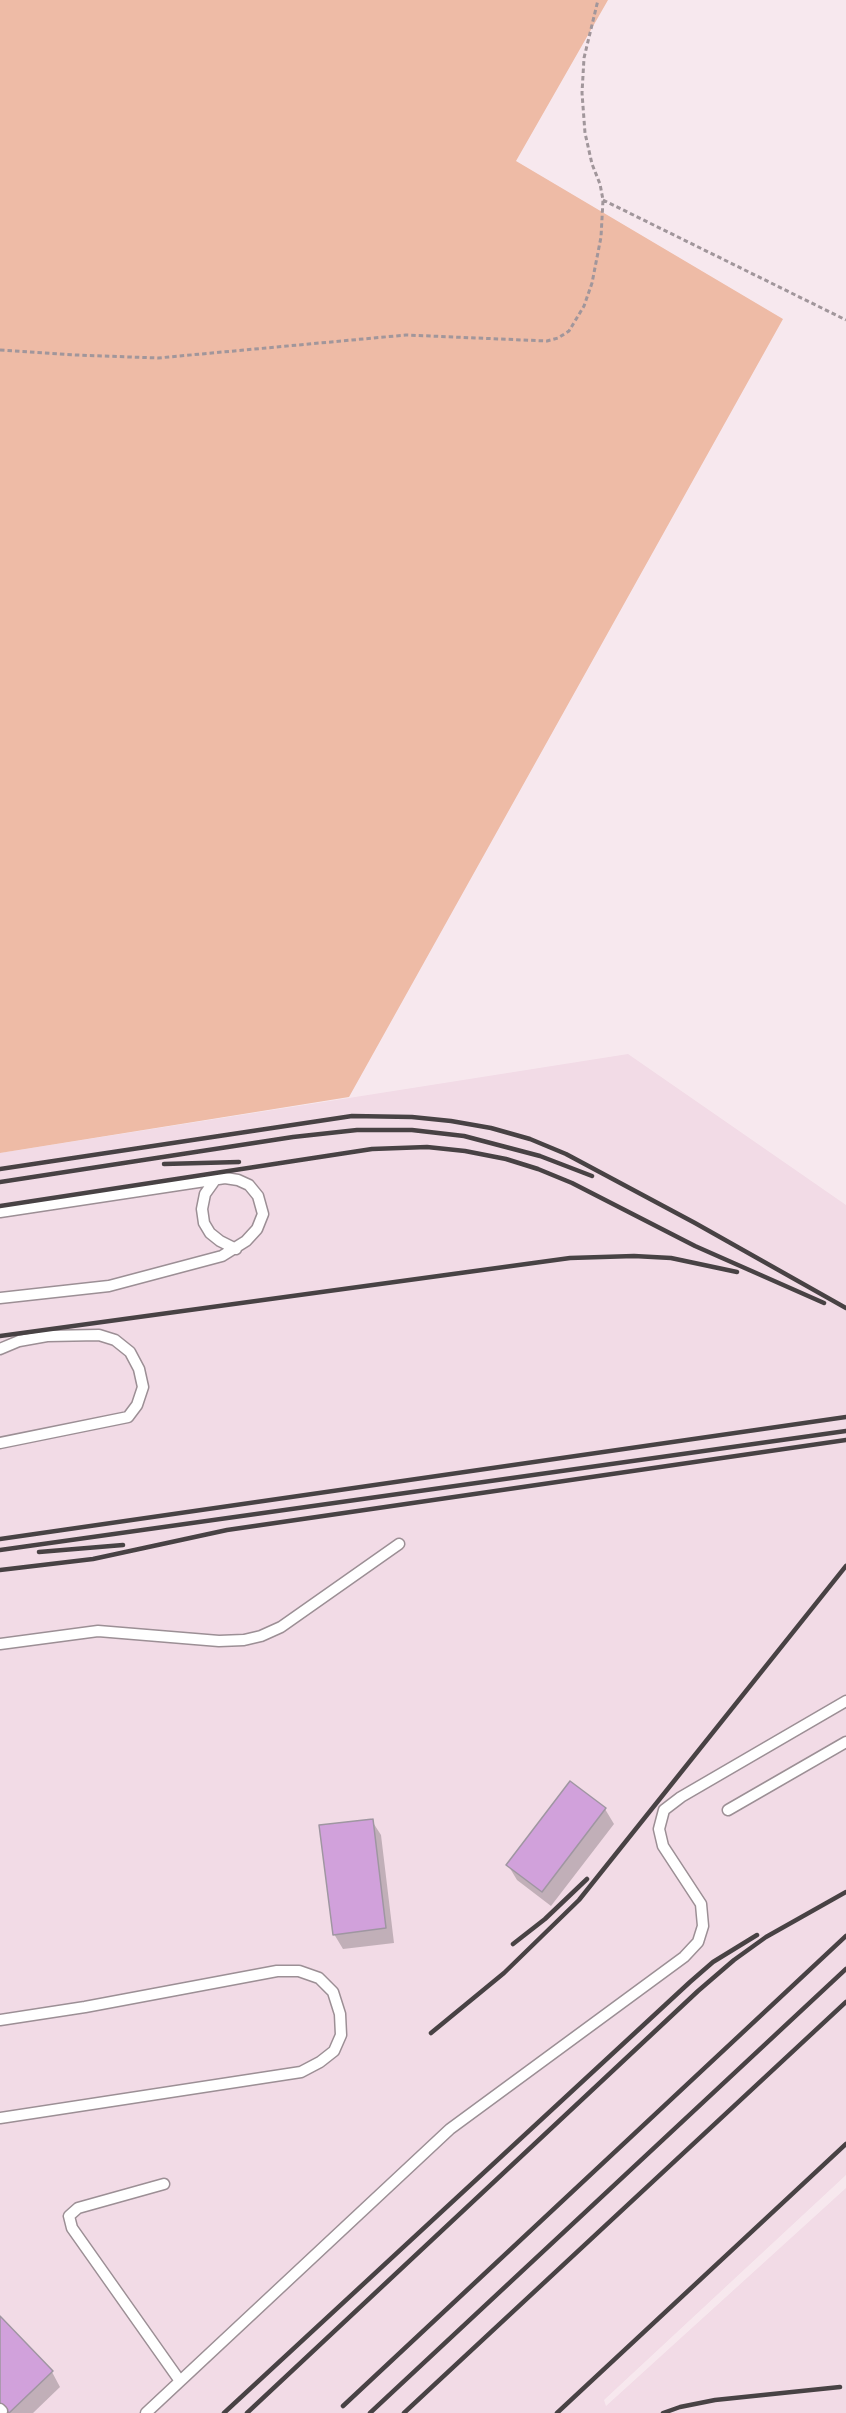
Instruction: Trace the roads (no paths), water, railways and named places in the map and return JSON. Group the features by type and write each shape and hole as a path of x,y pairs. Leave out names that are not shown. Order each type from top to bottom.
{"lane":[{"path":"0,1212 225,1178 249,1185 258,1196 263,1214 258,1229 236,1248 222,1256 109,1286 0,1298"},
{"path":"215,1180 205,1194 202,1209 204,1222 210,1233 220,1241 236,1248"},
{"path":"0,1349 19,1341 47,1336 99,1335 115,1340 129,1352 139,1369 143,1387 137,1406 128,1417 0,1443"},
{"path":"0,1644 99,1631 219,1641 244,1640 261,1636 281,1627 399,1544"},
{"path":"146,2413 450,2129 684,1957 698,1942 703,1926 701,1904 663,1846 659,1829 664,1810 681,1797 846,1701"},
{"path":"728,1810 846,1742"},
{"path":"0,2020 85,2007 277,1971 299,1971 319,1978 333,1992 340,2014 341,2035 333,2051 320,2062 301,2072 0,2118"},
{"path":"164,2184 78,2208 69,2216 72,2228 180,2381"},
{"path":"0,2409 2,2411 0,2413"}],"railway":[{"path":"0,1169 352,1116 412,1117 451,1121 491,1128 530,1139 566,1154 846,1308"},
{"path":"0,1182 293,1137 357,1130 412,1130 464,1136 540,1156 592,1176"},
{"path":"0,1206 372,1149 427,1147 465,1151 506,1159 572,1183 695,1246 824,1303"},
{"path":"164,1164 239,1162"},
{"path":"0,1336 570,1258 634,1256 671,1258 737,1272"},
{"path":"0,1539 846,1417"},
{"path":"0,1550 846,1431"},
{"path":"0,1570 93,1559 227,1530 846,1440"},
{"path":"39,1552 123,1545"},
{"path":"431,2033 504,1973 579,1900 846,1566"},
{"path":"513,1944 545,1919 587,1879"},
{"path":"247,2413 698,1991 734,1960 766,1937 846,1892"},
{"path":"224,2413 690,1982 713,1962 757,1935"},
{"path":"343,2406 846,1936"},
{"path":"370,2413 846,1969"},
{"path":"404,2413 846,2002"},
{"path":"557,2413 846,2144"},
{"path":"663,2413 715,2400 840,2387"}]}
